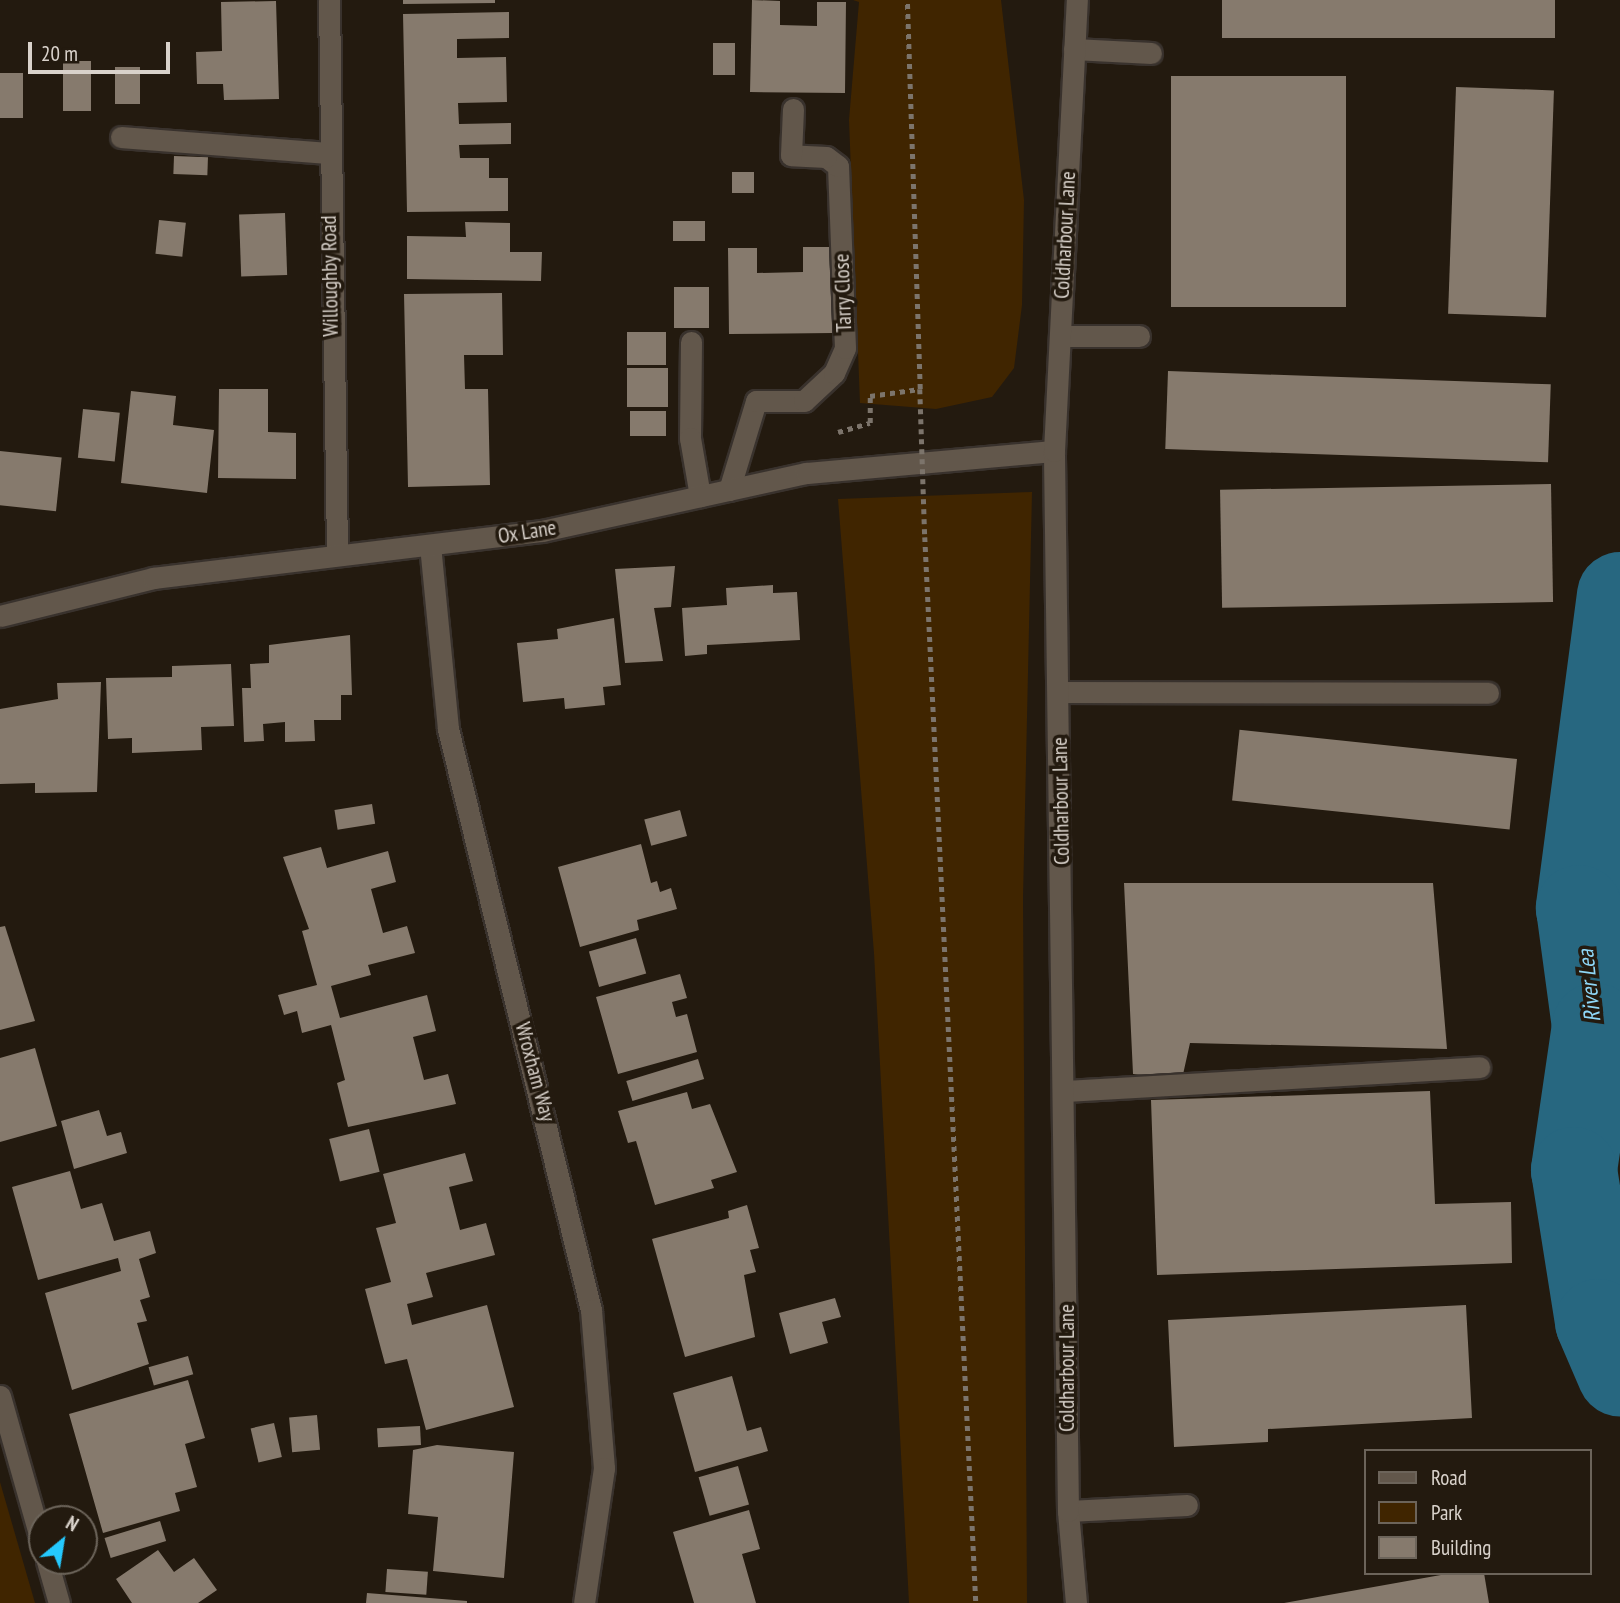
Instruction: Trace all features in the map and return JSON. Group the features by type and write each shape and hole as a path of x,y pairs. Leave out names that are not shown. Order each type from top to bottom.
{"street":[{"name":"Willoughby Road","path":"329,0 327,153 337,552"},
{"name":"Coldharbour Lane","path":"1076,1603 1068,1511 1066,1091 1054,451 1077,0"},
{"path":"1073,50 1151,52"},
{"name":"Tarry Close","path":"729,490 756,401 804,401 834,373 845,348 838,166 826,157 792,155 793,109"},
{"path":"121,138 327,153"},
{"path":"1060,336 1139,336"},
{"path":"691,342 690,438 700,496"},
{"name":"Ox Lane","path":"0,616 153,578 337,552 430,545 542,531 833,470 1054,451"},
{"name":"Wroxham Way","path":"430,545 448,729 591,1310 604,1468 584,1603"},
{"path":"1059,692 1488,693"},
{"path":"1066,1091 1479,1067"},
{"path":"0,1396 31,1505"},
{"path":"1068,1511 1186,1505"},
{"path":"51,1575 59,1603"}],"path":[{"path":"907,0 925,537 976,1603"},
{"path":"826,435 870,423 870,396 920,388"}],"green space":[{"path":"853,0 1001,0 1024,200 1022,305 1014,368 992,397 936,409 860,403 849,120 859,2"},
{"path":"1032,492 1023,898 1027,1603 909,1603 874,953 838,499"},
{"path":"0,1482 35,1603 0,1603"}],"building":[{"path":"403,0 495,0 495,3 403,4"},
{"path":"752,0 780,1 780,25 817,26 817,2 846,2 845,93 750,92"},
{"path":"1222,0 1555,0 1555,38 1222,38"},
{"path":"276,1 279,99 224,100 223,84 197,84 196,52 222,51 221,2"},
{"path":"509,12 509,38 457,39 457,58 506,57 507,102 458,103 459,124 511,123 511,144 459,145 460,158 489,158 489,178 508,178 508,211 407,212 403,14"},
{"path":"713,43 735,43 735,75 713,75"},
{"path":"63,61 91,61 91,111 63,111"},
{"path":"115,67 140,67 140,104 115,104"},
{"path":"0,73 23,73 23,118 0,118"},
{"path":"1171,76 1346,76 1346,307 1171,307"},
{"path":"1456,87 1554,90 1546,317 1448,314"},
{"path":"174,156 208,157 207,175 173,174"},
{"path":"732,172 754,172 754,193 732,193"},
{"path":"285,213 287,275 241,277 239,215"},
{"path":"159,220 186,223 182,257 155,254"},
{"path":"673,221 705,221 705,241 673,241"},
{"path":"465,222 510,223 510,252 542,252 541,281 407,279 407,236 466,237"},
{"path":"803,247 833,247 833,333 729,334 728,248 757,248 757,273 803,272"},
{"path":"674,287 709,287 709,328 674,328"},
{"path":"502,293 503,355 464,355 465,389 488,389 490,485 408,487 404,294"},
{"path":"627,332 666,332 666,365 627,365"},
{"path":"627,368 668,368 668,407 627,407"},
{"path":"1168,371 1551,384 1548,462 1165,449"},
{"path":"219,389 268,389 268,432 296,433 296,479 218,478"},
{"path":"131,391 176,396 173,425 214,430 207,493 121,483"},
{"path":"83,409 120,413 115,462 78,458"},
{"path":"630,411 666,411 666,436 630,436"},
{"path":"0,451 62,457 56,511 0,505"},
{"path":"1551,484 1553,602 1222,608 1220,490"},
{"path":"675,566 671,607 654,608 663,661 625,663 615,569"},
{"path":"773,585 773,593 797,592 800,640 707,645 707,654 685,656 682,608 727,605 726,588"},
{"path":"614,618 621,685 603,687 605,705 565,709 564,698 523,702 517,643 558,639 557,629"},
{"path":"350,635 352,695 341,695 341,720 314,720 315,741 285,742 285,722 263,724 264,741 244,742 242,688 251,688 250,664 269,663 269,645"},
{"path":"231,664 234,726 201,727 202,750 132,753 132,738 108,739 106,678 172,677 172,666"},
{"path":"101,682 97,792 35,793 35,783 0,784 0,709 58,699 57,683"},
{"path":"1240,730 1517,759 1510,830 1232,800"},
{"path":"372,804 375,824 338,830 334,810"},
{"path":"680,810 687,836 651,846 644,820"},
{"path":"641,844 651,883 657,881 660,892 671,888 677,909 637,920 639,930 580,947 558,867"},
{"path":"321,847 327,868 388,851 396,882 371,889 383,933 407,926 415,953 368,965 371,975 331,986 340,1018 427,995 436,1031 413,1037 424,1080 448,1074 456,1104 348,1127 337,1083 345,1080 331,1025 302,1033 297,1011 284,1015 278,995 317,985 302,931 309,929 283,857"},
{"path":"1124,883 1433,883 1447,1049 1190,1043 1182,1079 1133,1074"},
{"path":"5,926 35,1021 0,1030 0,927"},
{"path":"636,938 646,974 599,987 589,952"},
{"path":"680,974 687,998 672,1002 676,1017 687,1014 697,1052 618,1074 596,997"},
{"path":"35,1048 57,1126 0,1142 0,1058"},
{"path":"698,1059 704,1079 632,1101 626,1081"},
{"path":"1430,1091 1435,1204 1511,1202 1512,1263 1157,1275 1151,1100"},
{"path":"687,1092 692,1109 710,1104 737,1172 711,1180 714,1188 655,1205 636,1141 628,1143 618,1111"},
{"path":"99,1110 107,1136 121,1132 127,1153 74,1169 61,1121"},
{"path":"369,1129 380,1172 340,1182 329,1139"},
{"path":"465,1153 473,1181 449,1187 460,1230 486,1223 495,1255 426,1273 433,1297 407,1304 412,1325 487,1305 514,1407 426,1430 407,1359 385,1364 365,1289 391,1282 376,1228 396,1223 383,1174"},
{"path":"70,1171 81,1209 102,1203 114,1241 150,1231 156,1253 139,1259 150,1297 140,1300 147,1321 137,1323 149,1364 72,1390 45,1293 121,1271 118,1258 38,1280 12,1187"},
{"path":"747,1205 759,1248 750,1250 756,1272 744,1275 755,1337 685,1357 652,1239 729,1218 728,1211"},
{"path":"835,1298 841,1317 822,1322 828,1343 790,1354 779,1313"},
{"path":"1466,1305 1472,1418 1268,1429 1268,1442 1174,1447 1168,1320"},
{"path":"188,1356 193,1374 154,1386 149,1367"},
{"path":"732,1376 747,1431 761,1427 768,1451 695,1472 673,1393"},
{"path":"188,1380 205,1438 185,1444 197,1487 175,1493 180,1511 103,1533 98,1505 95,1505 69,1414"},
{"path":"317,1415 320,1450 292,1452 289,1417"},
{"path":"274,1423 282,1457 258,1463 251,1428"},
{"path":"420,1426 421,1445 378,1447 377,1428"},
{"path":"437,1445 514,1452 504,1578 433,1571 438,1517 408,1514 413,1450"},
{"path":"738,1466 749,1504 710,1516 699,1477"},
{"path":"749,1510 760,1549 742,1554 756,1603 694,1603 673,1532"},
{"path":"160,1521 166,1541 111,1558 105,1538"},
{"path":"158,1550 174,1572 194,1558 217,1590 198,1603 132,1603 116,1579"},
{"path":"387,1569 428,1572 426,1595 385,1592"},
{"path":"1441,1575 1484,1575 1489,1603 1284,1603"},
{"path":"367,1593 467,1601 467,1603 366,1603"}],"waterway":[{"name":"River Lea","path":"1620,595 1579,908 1595,1026 1574,1170 1598,1322 1620,1373"}]}
